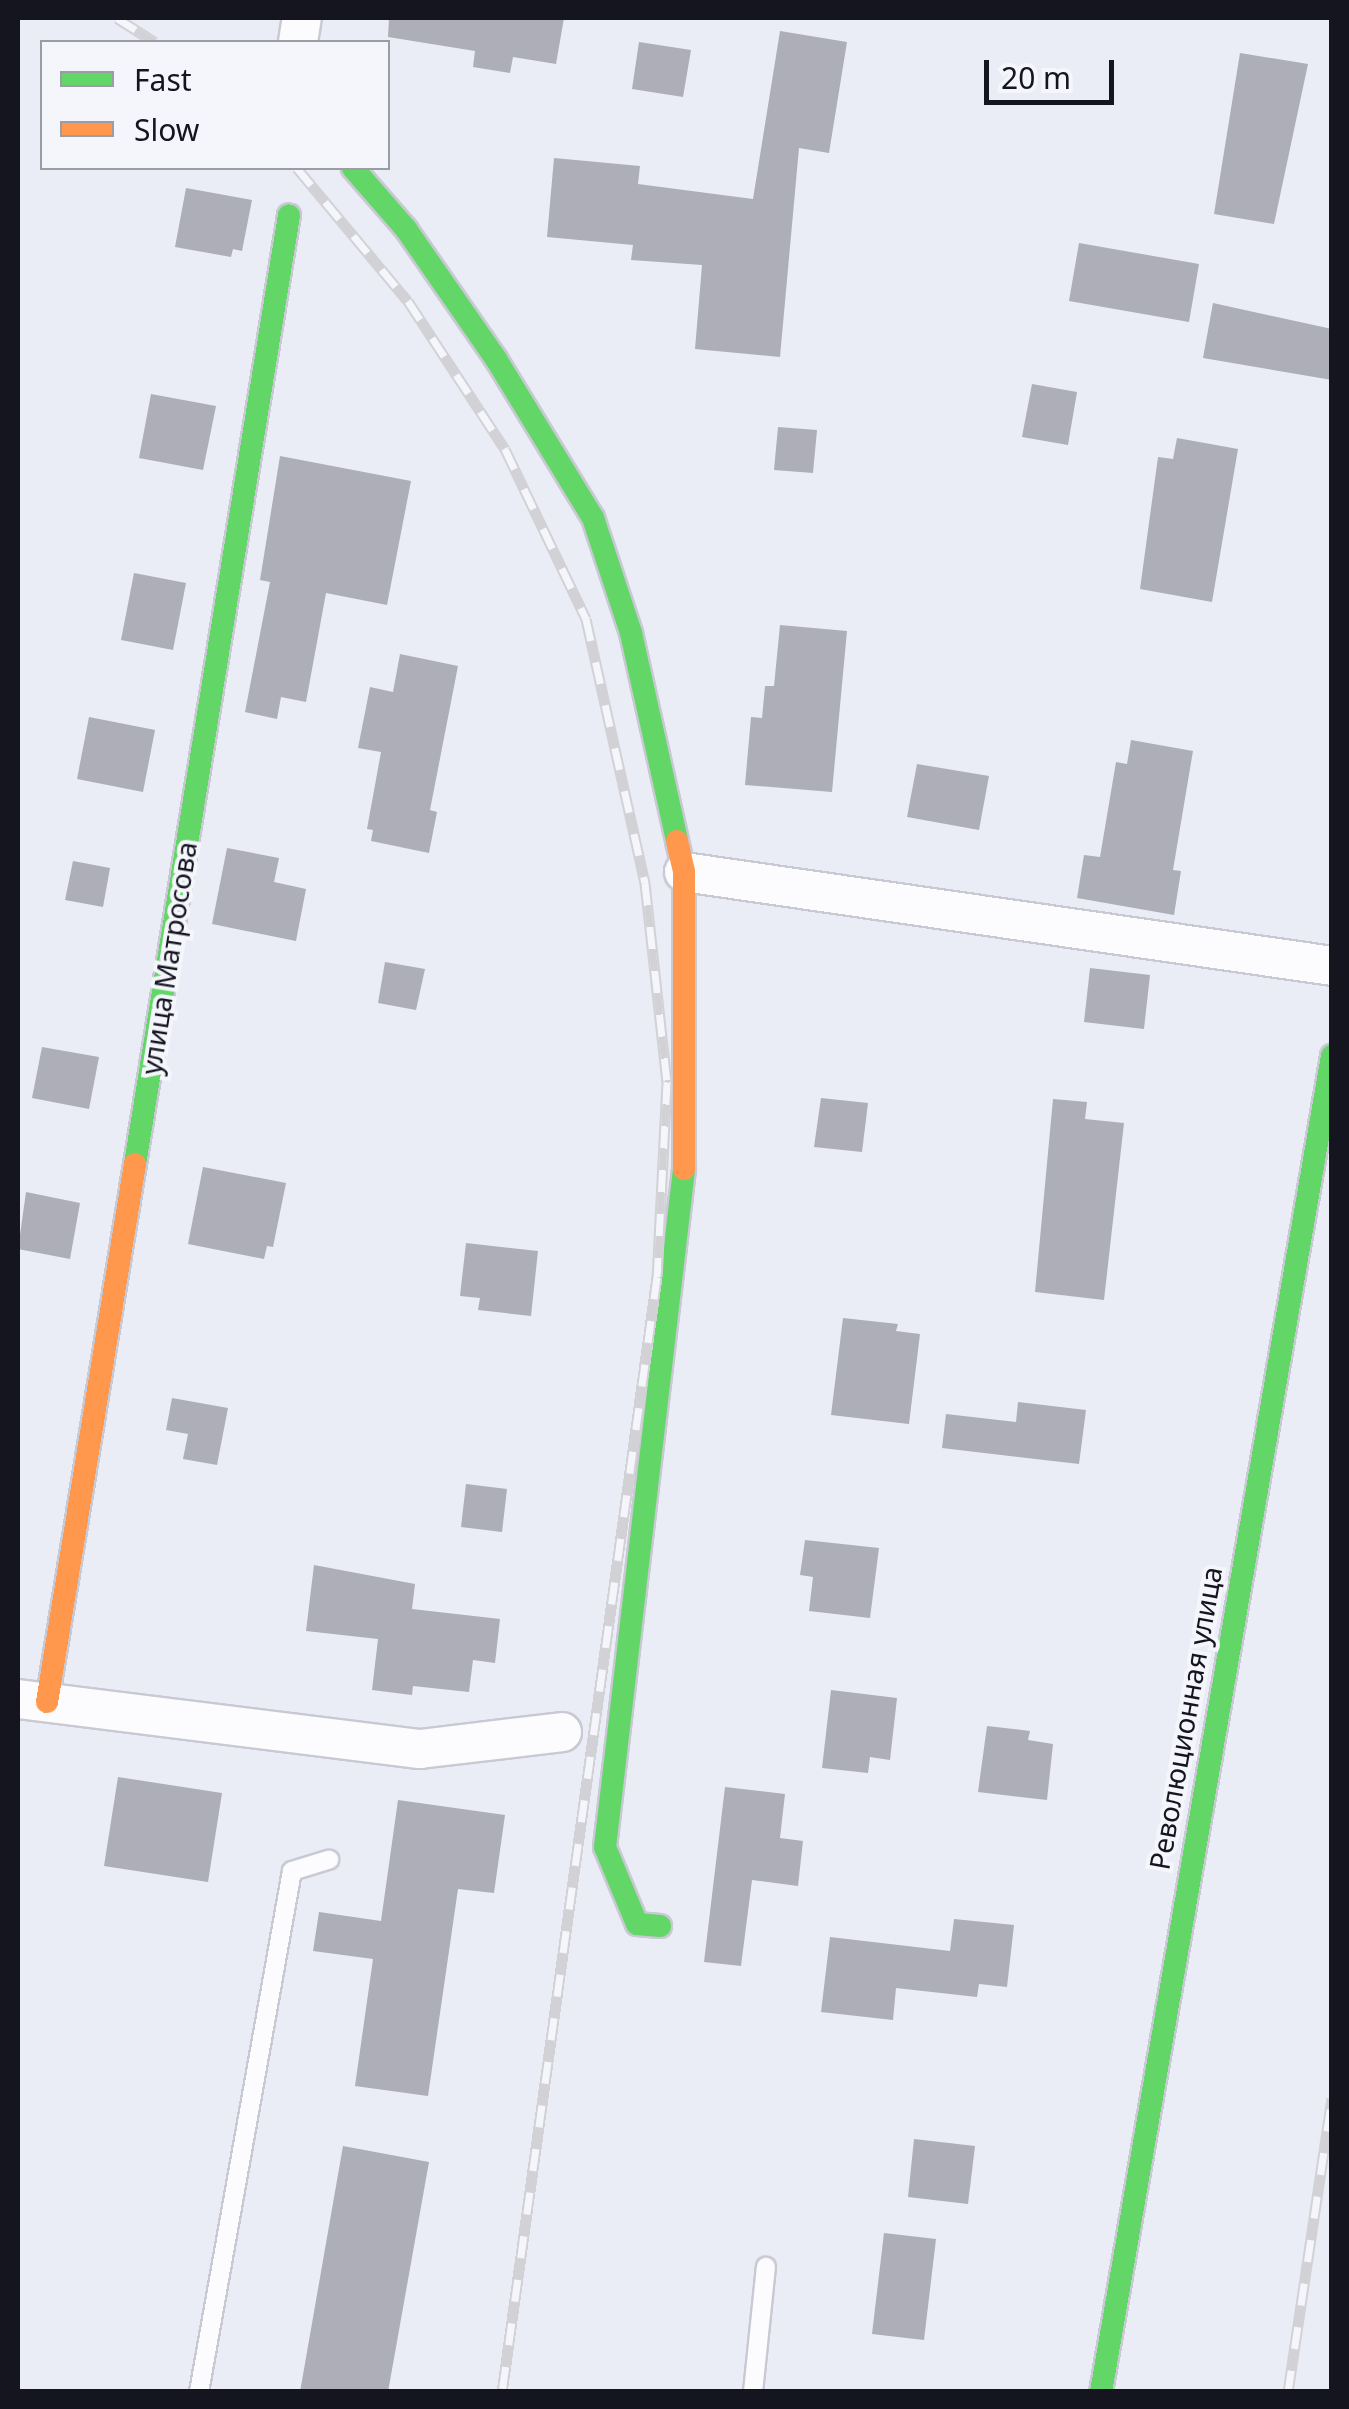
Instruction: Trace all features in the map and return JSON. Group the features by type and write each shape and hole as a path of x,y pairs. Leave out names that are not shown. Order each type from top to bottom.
{"street":[{"path":"354,170 406,229 462,310 593,518 631,633 684,872 686,1155 604,1847 637,1924 660,1926"},
{"name":"улица Матросова","path":"32,1701 288,215"},
{"path":"684,872 1332,966"},
{"name":"Революционная улица","path":"1100,2392 1332,1056"},
{"path":"32,1701 420,1749 562,1732"}],"lane":[{"path":"200,2392 292,1870 329,1860"},
{"path":"752,2392 766,2267"}],"building":[{"path":"389,18 564,18 556,64 513,57 510,73 473,67 475,51 388,37"},
{"path":"780,31 847,42 829,153 799,148 780,357 695,349 702,265 631,260 633,245 547,237 554,158 640,166 638,184 753,199"},
{"path":"639,42 691,50 683,97 632,89"},
{"path":"1240,53 1308,64 1274,224 1214,214"},
{"path":"186,188 252,200 242,251 233,249 231,257 175,247"},
{"path":"1079,243 1199,264 1189,322 1069,301"},
{"path":"1213,303 1332,329 1332,380 1203,358"},
{"path":"1032,384 1077,392 1068,445 1022,437"},
{"path":"151,394 216,406 203,470 139,458"},
{"path":"778,427 817,430 813,473 774,470"},
{"path":"1177,438 1238,449 1212,602 1140,589 1158,457 1173,459"},
{"path":"280,456 411,481 387,605 326,593 306,702 281,697 277,719 245,712 270,582 260,580"},
{"path":"134,573 186,583 173,650 121,640"},
{"path":"780,625 847,631 832,792 745,785 751,717 762,718 765,686 774,686"},
{"path":"400,654 458,666 430,810 437,812 429,853 371,841 373,830 367,829 381,752 358,748 370,687 393,692"},
{"path":"89,717 155,730 143,792 77,779"},
{"path":"1131,740 1193,751 1173,870 1181,871 1174,915 1077,898 1084,855 1100,857 1116,762 1127,764"},
{"path":"917,764 989,776 979,830 907,817"},
{"path":"227,848 279,858 274,882 306,889 296,941 212,924"},
{"path":"73,861 110,868 103,907 65,900"},
{"path":"385,962 425,969 416,1010 378,1003"},
{"path":"1090,968 1150,975 1144,1029 1084,1022"},
{"path":"42,1047 99,1057 89,1109 32,1098"},
{"path":"821,1098 868,1103 862,1152 814,1147"},
{"path":"1053,1099 1087,1102 1085,1119 1124,1123 1104,1300 1035,1292"},
{"path":"203,1167 286,1183 273,1247 267,1246 264,1259 188,1244"},
{"path":"26,1192 80,1203 70,1259 18,1249"},
{"path":"466,1243 538,1251 531,1316 478,1310 480,1298 460,1296"},
{"path":"843,1318 898,1324 896,1331 920,1334 909,1424 831,1415"},
{"path":"172,1398 228,1408 217,1465 183,1459 188,1434 166,1430"},
{"path":"1018,1402 1086,1410 1079,1464 942,1448 946,1414 1016,1422"},
{"path":"466,1484 507,1489 502,1532 461,1527"},
{"path":"805,1540 879,1548 870,1618 809,1611 813,1577 800,1575"},
{"path":"314,1565 415,1584 412,1609 500,1619 495,1663 473,1660 469,1692 413,1686 412,1695 372,1690 378,1639 306,1631"},
{"path":"831,1690 897,1698 890,1760 870,1757 868,1773 822,1768"},
{"path":"987,1726 1030,1731 1028,1740 1053,1744 1047,1800 978,1792"},
{"path":"118,1777 222,1793 208,1882 104,1866"},
{"path":"725,1787 785,1794 780,1838 803,1841 798,1886 752,1880 741,1966 704,1962"},
{"path":"398,1800 505,1815 494,1893 458,1889 428,2096 355,2086 373,1959 313,1951 319,1912 381,1921"},
{"path":"954,1919 1014,1925 1007,1987 979,1984 977,1997 896,1988 893,2020 821,2012 830,1937 950,1951"},
{"path":"914,2139 975,2146 968,2204 908,2197"},
{"path":"343,2146 429,2162 388,2392 300,2392"},
{"path":"884,2233 936,2239 924,2340 872,2334"}],"railway":[{"path":"117,18 152,40"},
{"path":"299,170 408,301 505,449 586,619 645,883 667,1082 657,1277 502,2392"},
{"path":"1288,2392 1332,2098"}],"traffic: fast":[{"path":"355,170 406,229 496,359 593,518 631,633 677,841"},
{"path":"135,1164 289,215"},
{"path":"1101,2392 1332,1056"},
{"path":"660,1926 637,1924 605,1847 684,1169"}],"traffic: slow":[{"path":"677,841 684,872 684,1169"},
{"path":"47,1702 135,1164"}]}
